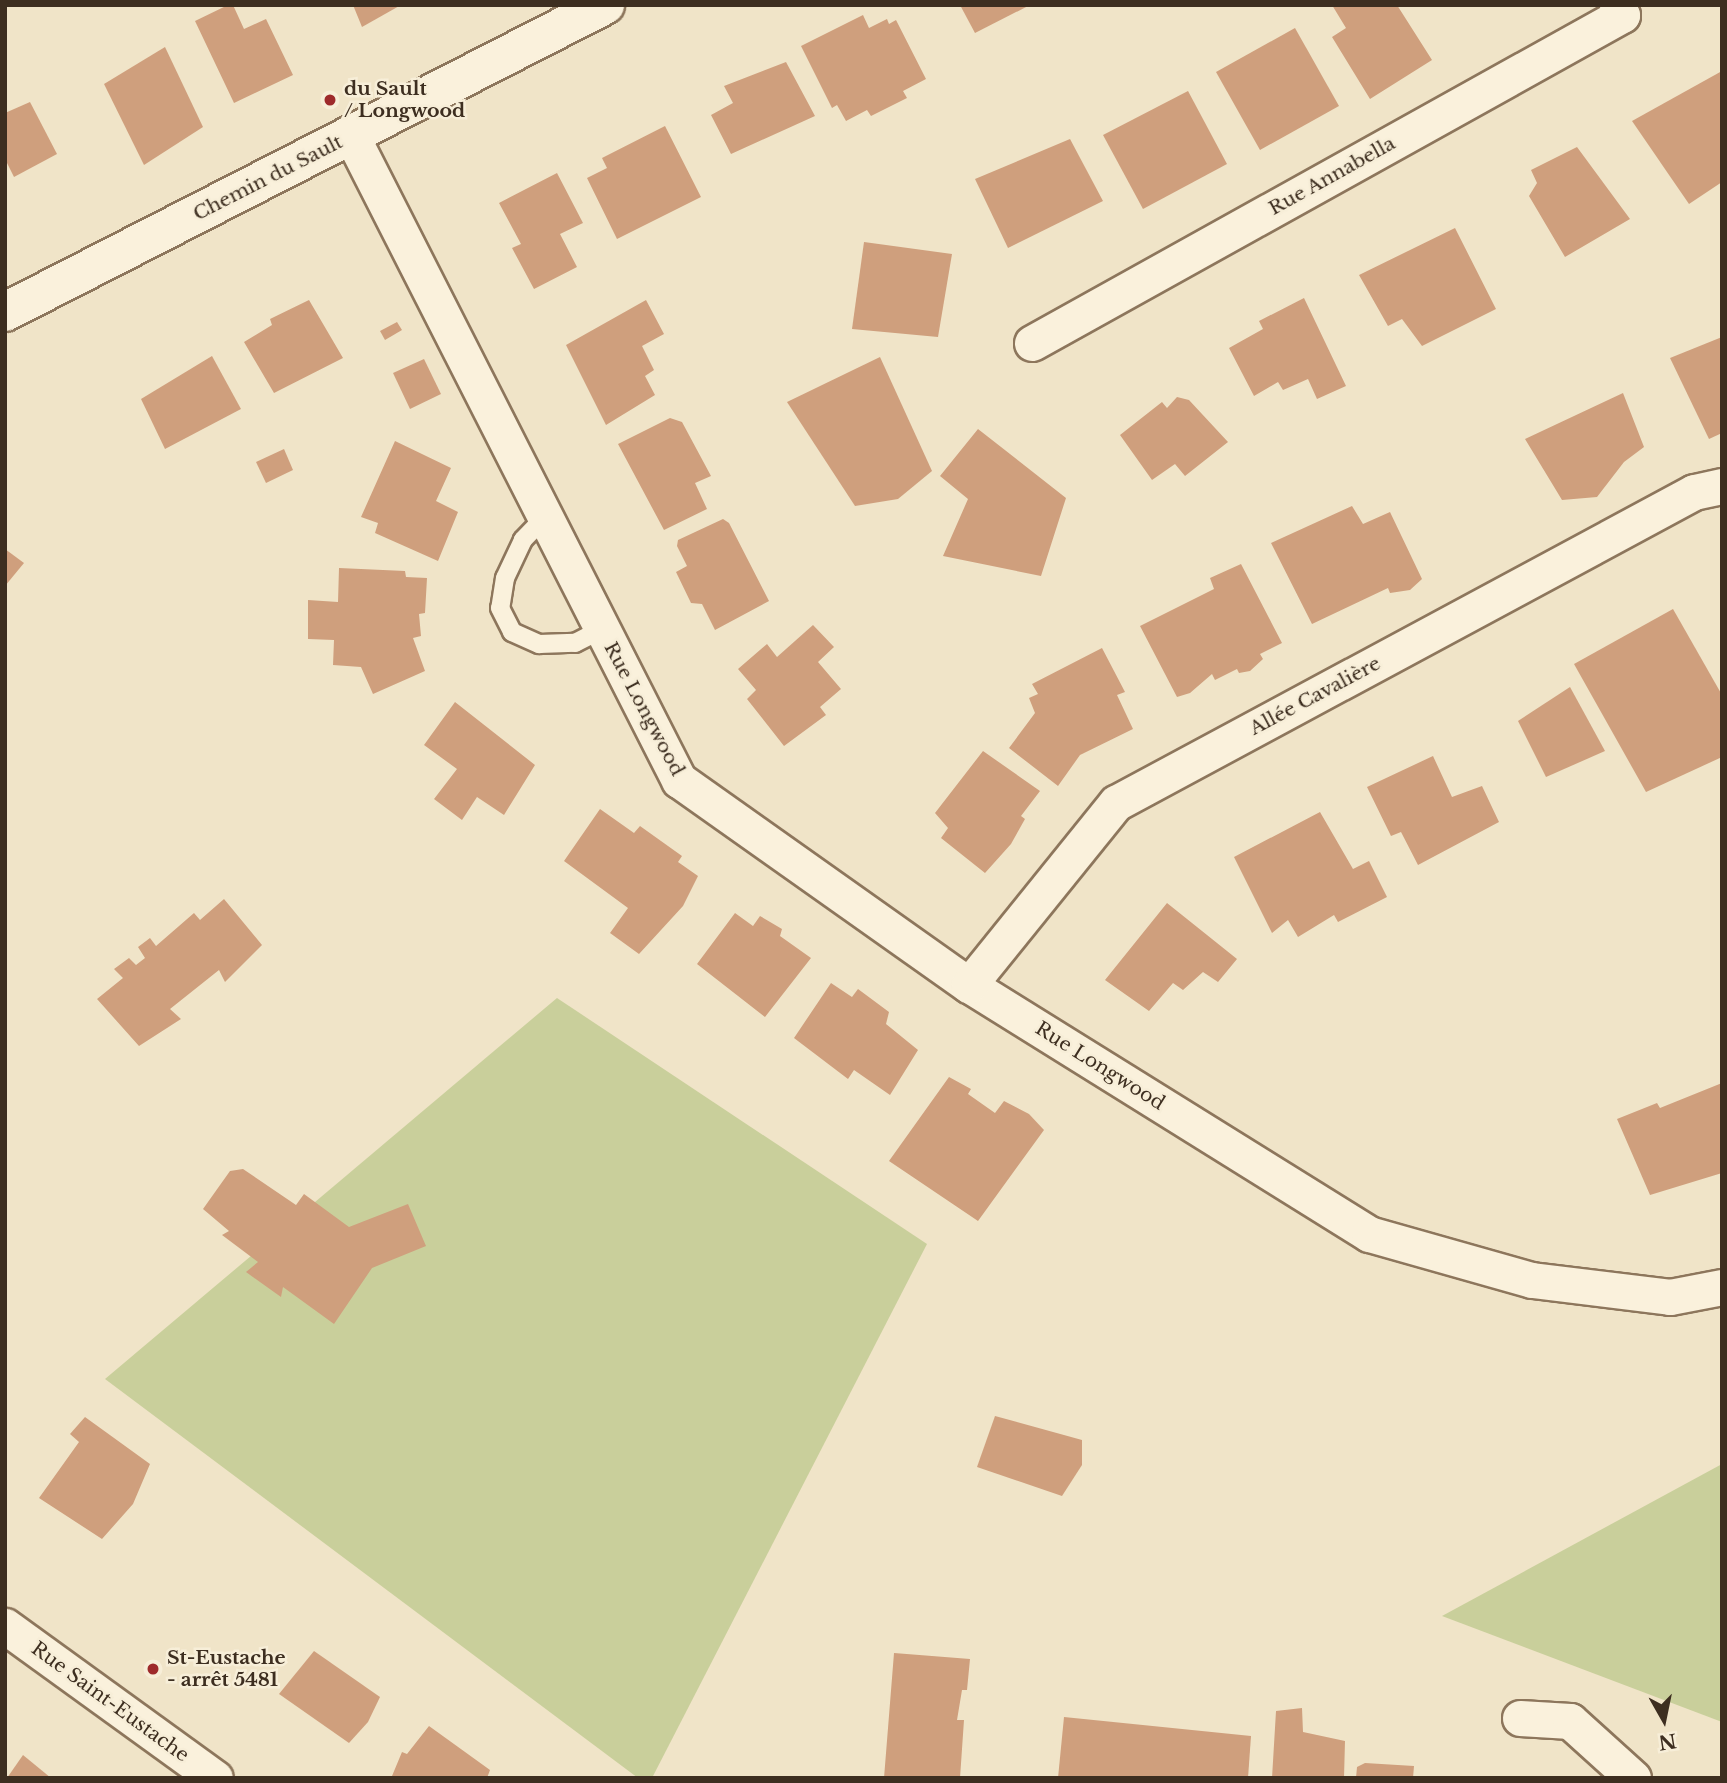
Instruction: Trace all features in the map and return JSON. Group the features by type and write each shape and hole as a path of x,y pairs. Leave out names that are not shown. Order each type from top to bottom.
{"street":[{"name":"Chemin du Sault","path":"5,312 605,5"},
{"name":"Rue Annabella","path":"1032,342 1622,15 1617,5"},
{"name":"Rue Longwood","path":"351,135 679,780 969,985 1369,1234 1532,1280 1670,1297 1722,1287"},
{"name":"Allée Cavalière","path":"969,985 1116,803 1694,492 1722,486"},
{"name":"Rue Saint-Eustache","path":"5,1626 215,1778"},
{"path":"1520,1718 1570,1721 1633,1778"}],"lane":[{"name":"Rue Longwood","path":"545,517 523,540 505,578 500,608 512,632 539,644 575,643 603,629"}],"green space":[{"path":"557,998 927,1244 652,1778 638,1778 105,1379"},
{"path":"1722,1464 1722,1722 1442,1616"}],"building":[{"path":"233,5 244,29 266,19 293,75 234,103 195,21"},
{"path":"353,5 401,5 362,27"},
{"path":"960,5 1030,5 975,33"},
{"path":"1332,5 1397,5 1432,60 1370,99 1332,37 1346,28"},
{"path":"863,15 869,28 887,19 889,24 896,20 926,79 903,91 907,98 871,116 867,110 846,121 837,105 832,108 801,46"},
{"path":"1295,28 1339,106 1260,150 1216,72"},
{"path":"165,47 203,127 144,165 104,84"},
{"path":"786,62 815,116 731,154 711,115 733,103 724,86"},
{"path":"1722,71 1722,182 1689,204 1632,121"},
{"path":"1188,91 1227,164 1143,209 1103,135"},
{"path":"30,102 57,154 14,177 5,159 5,113"},
{"path":"665,126 701,197 617,239 587,178 607,168 602,158"},
{"path":"1070,139 1103,201 1008,248 975,179"},
{"path":"1577,147 1630,219 1565,257 1529,196 1537,183 1531,170"},
{"path":"557,173 583,223 560,234 577,267 534,289 512,248 521,244 499,203"},
{"path":"1455,228 1496,309 1422,346 1402,319 1388,326 1359,275"},
{"path":"864,242 952,254 938,337 852,329"},
{"path":"1304,298 1346,386 1317,399 1308,379 1283,390 1278,382 1254,396 1229,348 1263,329 1259,321"},
{"path":"309,300 343,358 274,393 244,342 272,325 270,319"},
{"path":"646,300 664,334 642,346 654,370 645,376 655,395 606,425 566,345"},
{"path":"397,322 402,330 385,340 380,331"},
{"path":"1722,337 1722,433 1709,439 1670,358"},
{"path":"212,356 241,409 165,449 141,399"},
{"path":"880,357 932,471 898,499 855,506 787,402"},
{"path":"424,359 441,394 410,409 393,373"},
{"path":"1623,393 1644,447 1624,462 1597,497 1562,500 1525,439"},
{"path":"1177,397 1189,400 1228,442 1185,476 1175,464 1152,480 1120,435 1162,402 1167,408"},
{"path":"670,418 682,422 711,476 695,483 707,509 664,530 618,444"},
{"path":"978,429 1066,498 1041,576 943,556 968,499 940,476"},
{"path":"395,441 451,468 436,501 458,512 438,561 375,533 378,523 361,517"},
{"path":"284,449 293,470 266,483 256,462"},
{"path":"1352,506 1363,524 1390,512 1422,579 1410,590 1390,593 1388,588 1312,624 1271,543"},
{"path":"723,519 729,523 769,601 715,630 702,604 691,603 676,572 687,566 677,546 678,540"},
{"path":"5,549 24,563 5,586"},
{"path":"1241,564 1282,643 1260,654 1263,659 1250,671 1239,673 1237,669 1215,680 1212,674 1190,693 1177,697 1140,626 1214,589 1210,578"},
{"path":"339,568 405,571 406,577 427,578 425,613 419,614 421,636 413,638 425,671 373,694 361,667 333,665 334,640 308,639 308,600 338,602"},
{"path":"1673,609 1722,695 1722,757 1646,792 1574,664"},
{"path":"813,625 834,647 818,662 841,689 820,707 826,715 784,746 747,699 756,690 738,669 767,644 777,657"},
{"path":"1102,648 1125,692 1117,695 1133,729 1080,755 1058,786 1009,748 1035,713 1029,698 1038,694 1032,684"},
{"path":"1570,687 1605,751 1546,777 1518,721"},
{"path":"455,702 535,765 504,815 477,797 462,820 434,799 457,769 424,745"},
{"path":"983,751 1040,791 1021,816 1025,819 1011,844 985,873 941,838 948,828 935,813"},
{"path":"1433,756 1452,797 1482,786 1499,822 1418,865 1401,832 1391,836 1367,787"},
{"path":"600,809 634,833 640,826 682,856 678,862 698,876 683,906 639,954 610,933 628,908 564,861"},
{"path":"1320,812 1353,869 1369,861 1387,897 1338,922 1334,915 1298,937 1288,920 1272,933 1234,857"},
{"path":"224,899 262,945 225,982 219,970 170,1009 181,1019 139,1046 97,999 123,978 114,969 129,958 136,965 145,958 138,947 150,938 156,946 194,913 200,920"},
{"path":"1167,903 1237,959 1218,982 1203,972 1183,990 1173,983 1149,1011 1105,980"},
{"path":"735,913 753,926 760,916 782,929 780,936 811,958 765,1017 697,964"},
{"path":"831,983 852,997 858,989 889,1012 886,1024 918,1050 890,1095 854,1070 848,1079 794,1038"},
{"path":"949,1077 971,1089 968,1094 995,1113 1004,1101 1029,1114 1044,1130 978,1221 889,1161"},
{"path":"1722,1083 1722,1173 1650,1195 1617,1119 1657,1103 1660,1108"},
{"path":"243,1169 296,1205 304,1194 349,1227 408,1204 426,1246 372,1268 334,1324 283,1287 281,1297 246,1272 258,1262 222,1235 229,1231 203,1209 230,1171"},
{"path":"995,1416 1082,1440 1082,1465 1062,1496 977,1467"},
{"path":"85,1417 150,1464 133,1504 102,1539 39,1498 79,1442 70,1434"},
{"path":"314,1651 380,1697 368,1722 349,1743 279,1694"},
{"path":"894,1653 970,1659 967,1690 962,1690 957,1720 964,1720 960,1778 884,1778"},
{"path":"1302,1708 1303,1732 1345,1741 1344,1778 1272,1778 1276,1711"},
{"path":"1064,1717 1251,1736 1248,1778 1058,1778"},
{"path":"429,1726 490,1770 487,1778 392,1776 402,1752 407,1754"},
{"path":"23,1755 51,1778 7,1778"},
{"path":"1365,1763 1414,1766 1413,1778 1356,1778 1357,1767"}],"place":[{"name":"du Sault / Longwood","path":"330,100"},
{"name":"St-Eustache - arrêt 5481","path":"153,1669"}]}
